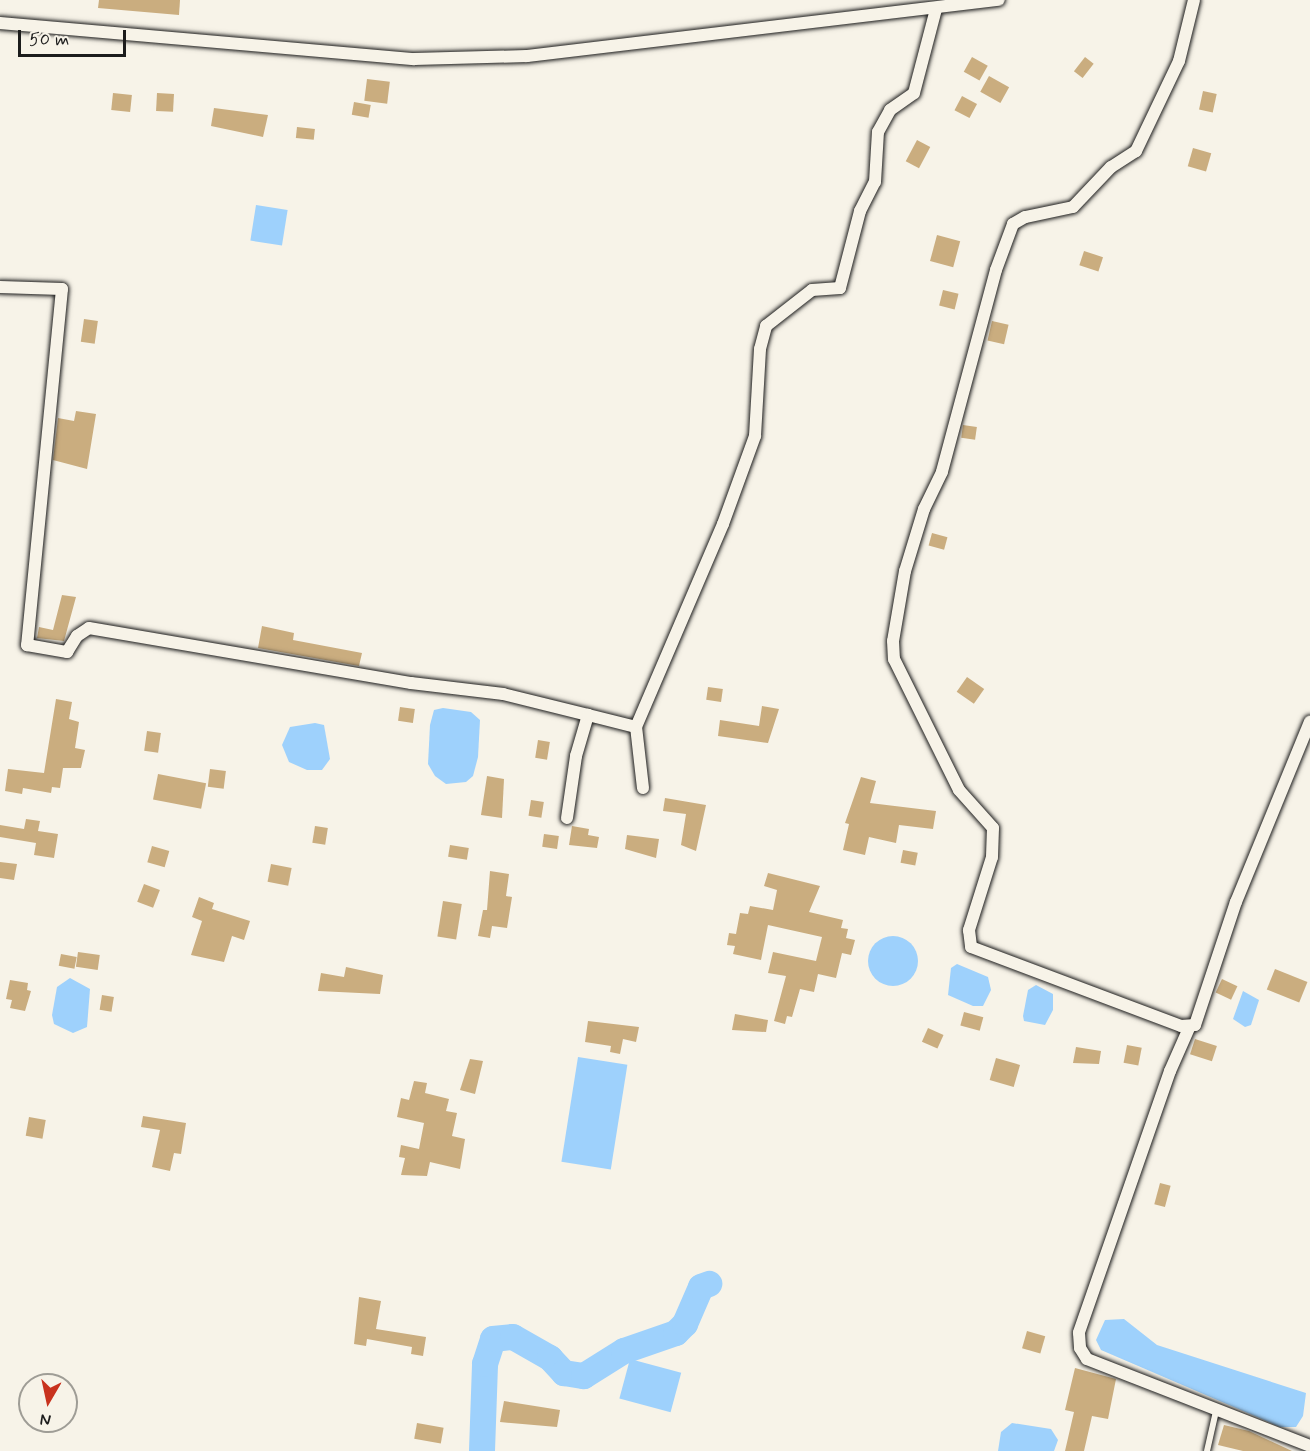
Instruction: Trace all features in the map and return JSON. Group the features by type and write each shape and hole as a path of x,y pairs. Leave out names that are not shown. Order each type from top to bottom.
{"street":[{"path":"0,23 414,60 527,56 999,0"},
{"path":"1189,1028 971,947 969,930 992,857 993,828 959,790 948,771 894,658 893,641 905,571 924,509 942,472 996,270 1013,224 1025,217 1073,207 1111,167 1136,152 1179,61 1194,0"},
{"path":"643,788 636,727 723,524 755,436 760,349 766,326 812,290 840,288 860,211 875,182 878,132 890,110 914,93 936,9"},
{"path":"0,287 62,290 27,645 67,652 77,636 89,628 411,683 503,694 636,727"},
{"path":"567,818 576,756 588,715"},
{"path":"1310,722 1236,902 1198,1020 1189,1028 1170,1071 1079,1333 1080,1348 1087,1359 1310,1446"}],"lane":[{"path":"1206,1451 1216,1411"}],"water":[{"path":"256,205 288,210 282,246 250,241"},
{"path":"443,708 471,712 480,720 478,757 473,776 466,782 446,784 435,776 428,764 430,725 434,710"},
{"path":"315,723 324,725 330,759 322,770 307,770 289,762 282,745 290,727"},
{"path":"893,936 911,943 918,961 911,979 893,986 875,979 868,961 875,943"},
{"path":"957,964 988,977 991,990 983,1006 973,1006 948,995 951,968"},
{"path":"70,978 90,989 87,1027 73,1033 54,1024 52,1015 57,987"},
{"path":"1036,985 1053,994 1053,1010 1045,1025 1024,1021 1028,990"},
{"path":"1243,991 1259,1000 1251,1025 1245,1027 1233,1019"},
{"path":"578,1057 627,1065 611,1170 561,1162"},
{"path":"1124,1319 1157,1345 1306,1393 1303,1416 1296,1427 1280,1427 1101,1350 1096,1340 1105,1320"},
{"path":"630,1359 681,1373 671,1412 619,1399"},
{"path":"1012,1423 1051,1429 1058,1440 1054,1451 998,1451 1001,1432"}],"building":[{"path":"99,0 180,0 179,15 98,8"},
{"path":"972,57 988,66 980,81 964,72"},
{"path":"1085,57 1094,64 1083,78 1074,71"},
{"path":"989,76 1009,87 1000,103 980,92"},
{"path":"367,79 390,82 387,104 364,101"},
{"path":"1203,91 1217,94 1213,112 1199,110"},
{"path":"113,93 132,95 130,112 111,110"},
{"path":"157,93 174,94 173,112 156,111"},
{"path":"962,96 977,104 969,118 954,110"},
{"path":"354,102 371,105 368,118 352,115"},
{"path":"214,108 268,115 263,137 211,126"},
{"path":"297,127 315,129 314,140 296,138"},
{"path":"917,140 930,147 919,168 906,161"},
{"path":"1193,148 1211,153 1206,172 1188,166"},
{"path":"937,235 960,241 953,267 930,261"},
{"path":"1084,251 1103,257 1098,271 1079,265"},
{"path":"943,290 959,294 955,309 939,306"},
{"path":"84,319 98,321 95,344 81,342"},
{"path":"992,321 1009,325 1004,344 988,340"},
{"path":"76,411 96,414 87,469 53,460 58,418 74,421"},
{"path":"963,425 977,427 975,440 961,438"},
{"path":"932,533 947,537 944,550 929,546"},
{"path":"62,595 76,597 64,641 37,638 39,627 53,630"},
{"path":"262,626 294,633 293,640 362,653 359,666 258,648"},
{"path":"967,677 984,689 974,704 957,692"},
{"path":"708,687 723,689 721,702 706,700"},
{"path":"56,699 72,702 69,719 79,722 75,748 85,750 81,768 63,768 60,788 52,787 51,793 23,788 22,794 5,791 8,769 44,773"},
{"path":"762,706 779,709 768,743 718,736 720,720 759,726"},
{"path":"400,707 415,709 413,723 398,721"},
{"path":"147,731 161,733 158,753 144,751"},
{"path":"538,740 550,742 547,760 535,758"},
{"path":"210,769 226,771 224,789 208,787"},
{"path":"158,774 206,783 201,809 153,800"},
{"path":"487,776 504,779 502,818 481,815"},
{"path":"861,777 876,781 870,803 936,811 933,829 899,825 896,843 869,837 865,855 843,850 849,824 845,823"},
{"path":"665,798 706,805 696,851 681,845 686,814 663,811"},
{"path":"531,800 544,802 541,818 528,816"},
{"path":"26,819 40,821 38,831 58,834 54,858 34,855 36,843 0,837 0,825 24,829"},
{"path":"315,826 328,828 325,845 312,843"},
{"path":"572,826 589,829 588,835 599,837 597,848 569,845"},
{"path":"544,834 559,836 557,849 542,847"},
{"path":"627,835 659,839 656,858 625,849"},
{"path":"450,845 469,848 467,860 448,857"},
{"path":"152,846 169,851 165,867 147,862"},
{"path":"903,850 918,853 915,866 901,863"},
{"path":"0,862 17,864 14,880 0,878"},
{"path":"271,864 292,868 288,886 268,882"},
{"path":"490,871 509,874 506,896 512,897 507,928 492,926 490,938 478,936 483,910 487,910"},
{"path":"768,873 820,886 809,912 843,920 841,928 848,929 846,938 855,940 851,955 842,953 836,978 818,974 814,992 800,989 792,1017 787,1016 785,1024 774,1021 786,976 768,973 773,952 816,961 822,937 768,925 761,960 733,954 735,946 727,945 729,933 736,934 740,913 748,914 750,906 773,910 777,890 764,886"},
{"path":"144,884 160,890 153,908 137,902"},
{"path":"199,897 214,903 212,909 250,921 244,940 232,936 224,962 191,955 202,921 192,917"},
{"path":"443,901 462,904 456,940 437,937"},
{"path":"78,952 100,955 98,970 76,967"},
{"path":"61,954 77,957 74,969 59,966"},
{"path":"346,967 383,975 380,994 318,991 321,973 344,977"},
{"path":"1275,969 1307,982 1299,1003 1267,989"},
{"path":"1222,979 1237,986 1231,1000 1216,993"},
{"path":"10,980 28,983 27,990 31,991 25,1011 10,1008 12,1000 6,999"},
{"path":"102,995 114,997 112,1012 100,1010"},
{"path":"964,1012 983,1017 980,1031 960,1026"},
{"path":"735,1014 768,1020 766,1032 732,1030"},
{"path":"588,1021 639,1027 636,1042 623,1039 620,1054 610,1052 611,1046 585,1042"},
{"path":"928,1028 944,1035 937,1049 922,1042"},
{"path":"1195,1039 1217,1046 1212,1061 1190,1054"},
{"path":"1127,1045 1142,1048 1138,1066 1124,1063"},
{"path":"1076,1047 1101,1051 1099,1064 1073,1063"},
{"path":"996,1058 1020,1065 1014,1087 990,1080"},
{"path":"470,1059 483,1061 475,1094 460,1090"},
{"path":"414,1081 427,1083 425,1093 449,1099 446,1111 457,1113 452,1136 465,1139 460,1169 430,1162 427,1176 401,1175 405,1158 399,1157 401,1145 419,1149 424,1123 397,1117 401,1098 409,1100"},
{"path":"143,1116 186,1123 181,1154 174,1153 170,1171 152,1167 160,1130 141,1127"},
{"path":"29,1117 46,1120 42,1139 26,1136"},
{"path":"1160,1183 1171,1186 1165,1207 1154,1204"},
{"path":"359,1297 381,1301 376,1329 426,1337 423,1356 411,1354 412,1347 367,1339 366,1346 354,1344"},
{"path":"1027,1331 1045,1336 1040,1354 1022,1348"},
{"path":"1075,1368 1116,1379 1108,1419 1092,1416 1084,1451 1065,1451 1074,1412 1065,1410"},
{"path":"504,1401 560,1410 557,1427 500,1422"},
{"path":"417,1423 444,1428 441,1443 414,1439"},
{"path":"1224,1425 1249,1431 1292,1451 1243,1451 1218,1445"}],"waterway":[{"path":"482,1451 485,1364 493,1339 513,1337 550,1358 564,1373 584,1376 624,1351 676,1333 685,1324 701,1287 709,1284"}]}
